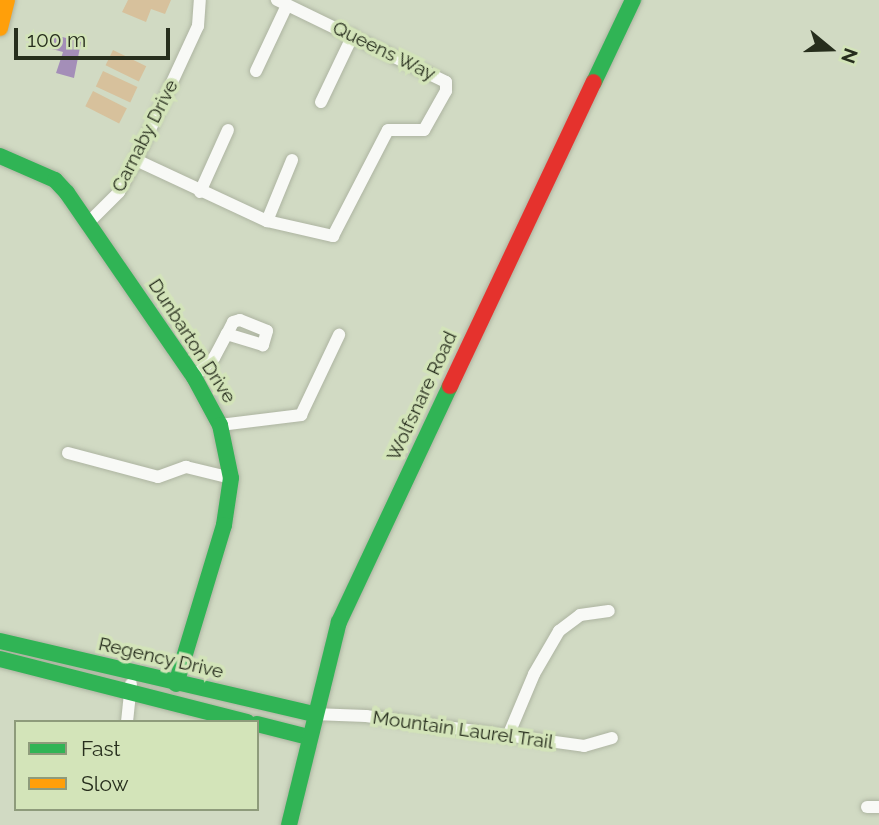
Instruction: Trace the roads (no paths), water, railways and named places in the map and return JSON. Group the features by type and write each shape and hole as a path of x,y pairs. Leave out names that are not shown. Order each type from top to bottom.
{"street":[{"path":"0,28 7,0"},
{"name":"Carnaby Drive","path":"88,223 119,192 136,160 198,26 200,0"},
{"name":"Wolfsnare Road","path":"289,825 307,737 339,622 633,0"},
{"path":"256,71 282,2"},
{"name":"Queens Way","path":"136,160 267,221 333,236 388,130 424,130 446,91 442,78 282,2"},
{"path":"321,102 353,35"},
{"path":"200,192 228,130"},
{"name":"Dunbarton Drive","path":"0,156 55,180 88,223 194,377 220,425 231,478 224,525 182,685"},
{"path":"267,221 292,160"},
{"path":"194,377 214,358 227,334"},
{"path":"220,425 301,415 339,335"},
{"path":"68,453 158,477 186,467 231,478"},
{"path":"508,736 534,674 558,631 580,615 609,611"},
{"name":"Regency Drive","path":"1,649 134,673 313,713"},
{"name":"Regency Drive","path":"1,649 129,692 239,720"},
{"path":"127,720 129,692 134,673"},
{"path":"182,685 184,706"},
{"name":"Mountain Laurel Trail","path":"313,713 584,746 612,738"},
{"path":"259,725 307,737"}]}
